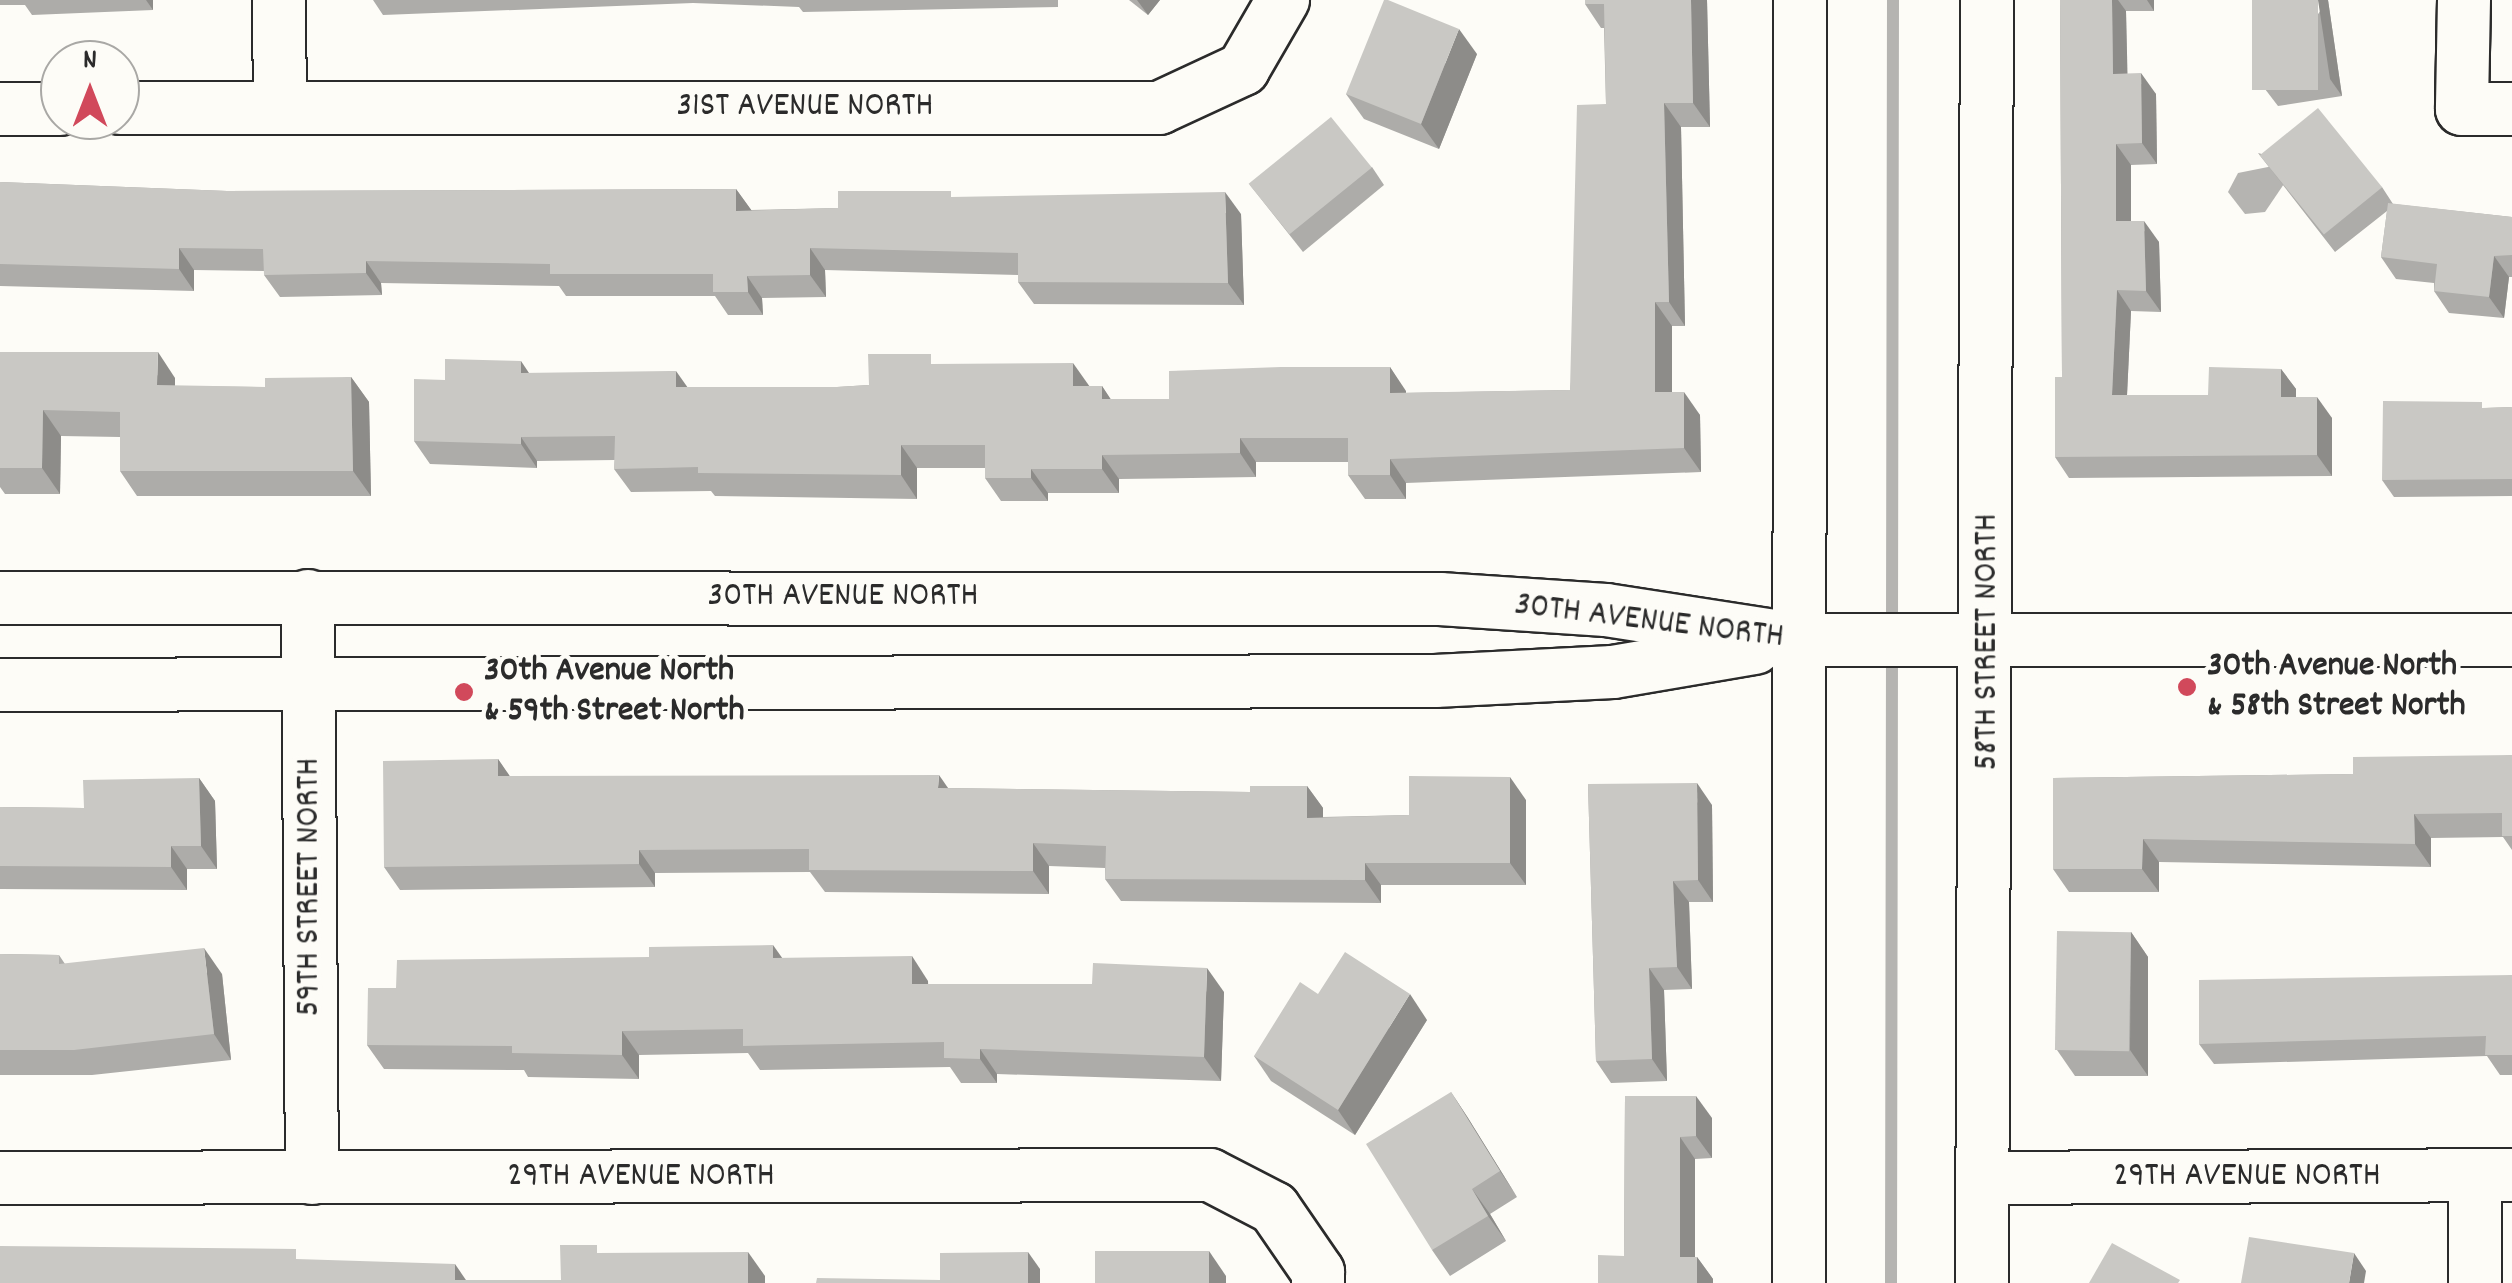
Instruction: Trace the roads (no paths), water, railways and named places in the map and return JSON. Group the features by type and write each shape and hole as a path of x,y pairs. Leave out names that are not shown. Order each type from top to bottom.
{"street":[{"path":"279,0 280,106"},
{"name":"31ST AVENUE NORTH","path":"140,108 1158,108 1243,69 1283,0"},
{"path":"1799,1283 1821,640 1800,0"},
{"name":"58TH STREET NORTH","path":"1982,1283 1967,641 1987,0"},
{"path":"2464,0 2487,109"},
{"path":"0,109 40,109"},
{"name":"59TH STREET NORTH","path":"308,596 312,1178"},
{"name":"30TH AVENUE NORTH","path":"0,598 1440,598 1606,610 1821,640"},
{"path":"1821,640 2512,640"},
{"name":"30TH AVENUE NORTH","path":"0,685 308,688 1435,681 1613,672 1821,640"},
{"name":"29TH AVENUE NORTH","path":"0,1178 1210,1175 1274,1208 1318,1272 1318,1283"},
{"path":"2475,1283 2494,1175"},
{"name":"29TH AVENUE NORTH","path":"1982,1178 2494,1175"}],"waterway":[{"path":"1892,631 1893,0"},
{"path":"1891,1283 1892,651"}],"place":[{"name":"30th Avenue North & 58th Street North","path":"2187,687"},
{"name":"30th Avenue North & 59th Street North","path":"464,692"}]}
